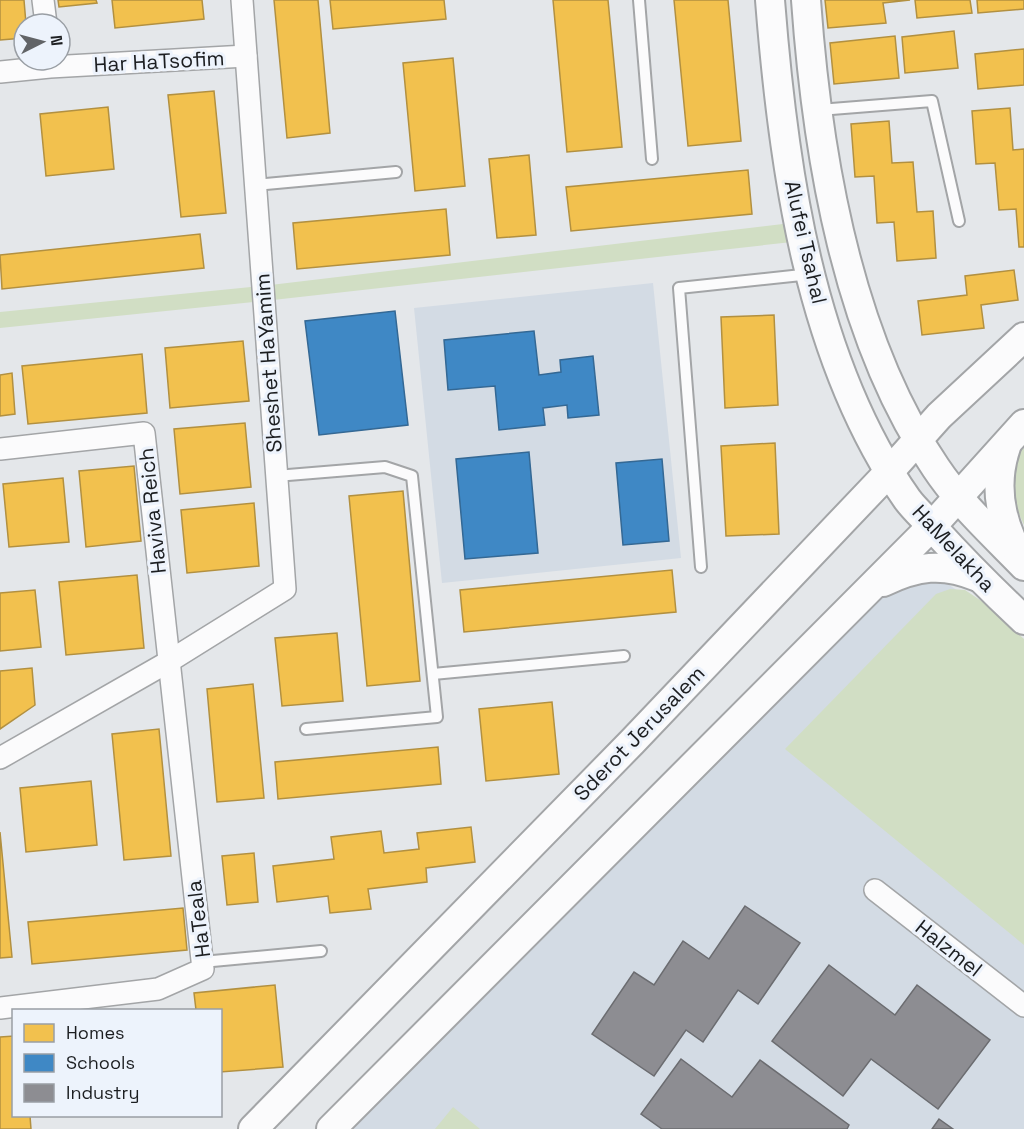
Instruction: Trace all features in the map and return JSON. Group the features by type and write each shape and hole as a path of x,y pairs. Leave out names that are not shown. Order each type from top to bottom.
{"main road":[{"name":"Alufei Tsahal","path":"770,0 789,163 811,274 830,341 874,446 889,472"},
{"name":"Alufei Tsahal","path":"806,0 823,156 838,228 856,291 886,380 917,440"},
{"name":"Sderot Jerusalem","path":"253,1129 623,750 889,472 939,416 1024,337"},
{"path":"332,1129 932,526 1016,432"},
{"path":"1016,432 1002,458 998,479 1001,511 1006,529 1024,561"},
{"name":"HaMelakha","path":"917,440 959,498 1024,566"},
{"name":"HaMelakha","path":"889,472 909,501 978,577 1024,620"},
{"path":"870,589 907,571 943,567 978,577"}],"street":[{"name":"Sheshet HaYamim","path":"168,662 285,589 242,0"},
{"name":"Har HaTsofim","path":"72,62 246,56"},
{"name":"Haviva Reich","path":"0,449 144,433 168,662"},
{"path":"0,758 168,662"},
{"name":"HaTeala","path":"0,1008 158,989 203,969 168,662"},
{"name":"HaIzmel","path":"875,890 1024,1006"}],"lane":[{"path":"639,0 652,159"},
{"path":"817,110 932,101 959,221"},
{"path":"255,185 396,172"},
{"path":"701,567 679,288 811,274"},
{"path":"276,476 385,467 412,476 437,717 306,729"},
{"path":"433,674 624,656"},
{"path":"202,962 321,951"}],"shaded area":[{"path":"653,283 681,558 442,583 414,308"},
{"path":"921,580 945,582 958,591 1024,654 1024,1129 348,1129 878,599 900,586"}],"green space":[{"path":"791,223 792,242 0,328 0,312 262,286"},
{"path":"1024,448 1024,525 1014,496 1012,475 1018,456"},
{"path":"950,589 965,590 983,602 1024,639 1024,945 785,749 936,594"},
{"path":"453,1107 480,1129 435,1129"}],"building: Homes":[{"path":"0,0 24,0 25,12 12,12 12,39 0,40"},
{"path":"58,0 96,0 97,3 59,7"},
{"path":"112,0 202,0 204,19 115,28"},
{"path":"274,0 318,0 330,133 287,138"},
{"path":"330,0 444,0 446,19 333,29"},
{"path":"553,0 608,0 622,147 567,152"},
{"path":"674,0 728,0 741,141 688,146"},
{"path":"825,0 910,0 883,3 886,23 828,28"},
{"path":"915,0 970,0 972,13 917,18"},
{"path":"977,0 1024,0 1024,9 978,13"},
{"path":"954,31 958,68 905,73 902,37"},
{"path":"895,36 899,78 834,84 830,43"},
{"path":"1024,49 1024,85 978,89 975,54"},
{"path":"453,58 465,186 415,191 403,63"},
{"path":"214,91 226,213 181,217 168,95"},
{"path":"108,107 114,169 46,176 40,114"},
{"path":"1010,108 1013,150 1024,149 1024,247 1019,247 1016,209 999,210 995,163 976,164 972,111"},
{"path":"889,121 892,163 913,162 917,212 933,211 936,258 897,261 894,222 877,223 874,176 855,177 851,124"},
{"path":"529,155 536,235 497,238 489,159"},
{"path":"748,170 752,214 571,231 566,187"},
{"path":"446,209 450,255 297,269 293,223"},
{"path":"200,234 204,268 2,289 0,255"},
{"path":"1014,270 1018,300 981,305 984,328 922,335 918,301 967,295 965,276"},
{"path":"774,315 778,405 725,408 721,317"},
{"path":"243,341 249,401 170,408 165,348"},
{"path":"142,354 147,413 28,424 22,366"},
{"path":"12,373 15,414 0,416 0,375"},
{"path":"245,423 251,487 180,494 174,429"},
{"path":"775,443 779,534 726,536 721,446"},
{"path":"134,466 141,541 86,547 79,471"},
{"path":"63,478 69,542 9,547 3,484"},
{"path":"403,491 420,681 367,686 349,496"},
{"path":"254,503 259,566 187,573 181,510"},
{"path":"672,570 676,612 464,632 460,590"},
{"path":"137,575 144,648 66,655 59,582"},
{"path":"35,590 41,647 0,651 0,593"},
{"path":"337,633 343,701 282,706 275,638"},
{"path":"32,668 35,705 0,729 0,671"},
{"path":"253,684 264,798 217,802 207,689"},
{"path":"552,702 559,774 486,781 479,709"},
{"path":"159,729 171,856 124,860 112,734"},
{"path":"438,747 441,784 278,799 275,762"},
{"path":"91,781 97,845 26,852 20,788"},
{"path":"471,827 475,862 426,868 427,882 368,889 371,909 330,913 328,896 277,902 273,866 334,859 331,837 381,831 384,853 419,849 417,833"},
{"path":"0,832 12,957 0,958"},
{"path":"254,853 258,902 227,905 222,856"},
{"path":"183,908 187,950 32,964 28,922"},
{"path":"275,985 283,1067 222,1072 222,1009 196,1009 194,993"},
{"path":"12,1036 12,1117 30,1117 31,1129 0,1129 0,1037"}],"building: Schools":[{"path":"395,311 408,425 319,435 305,321"},
{"path":"534,331 539,375 561,372 560,360 593,356 599,415 568,418 567,405 543,408 545,425 499,430 495,386 448,390 444,340"},
{"path":"529,452 538,553 465,559 456,459"},
{"path":"662,459 669,541 623,545 616,463"}],"building: Industry":[{"path":"745,906 800,943 758,1004 738,990 703,1042 686,1030 654,1076 592,1034 634,972 654,985 683,941 709,959"},
{"path":"829,965 895,1015 917,985 990,1040 938,1109 871,1059 843,1096 772,1041"},
{"path":"681,1059 732,1097 760,1060 849,1125 847,1129 662,1129 641,1114"},
{"path":"939,1119 953,1129 932,1129"}]}
